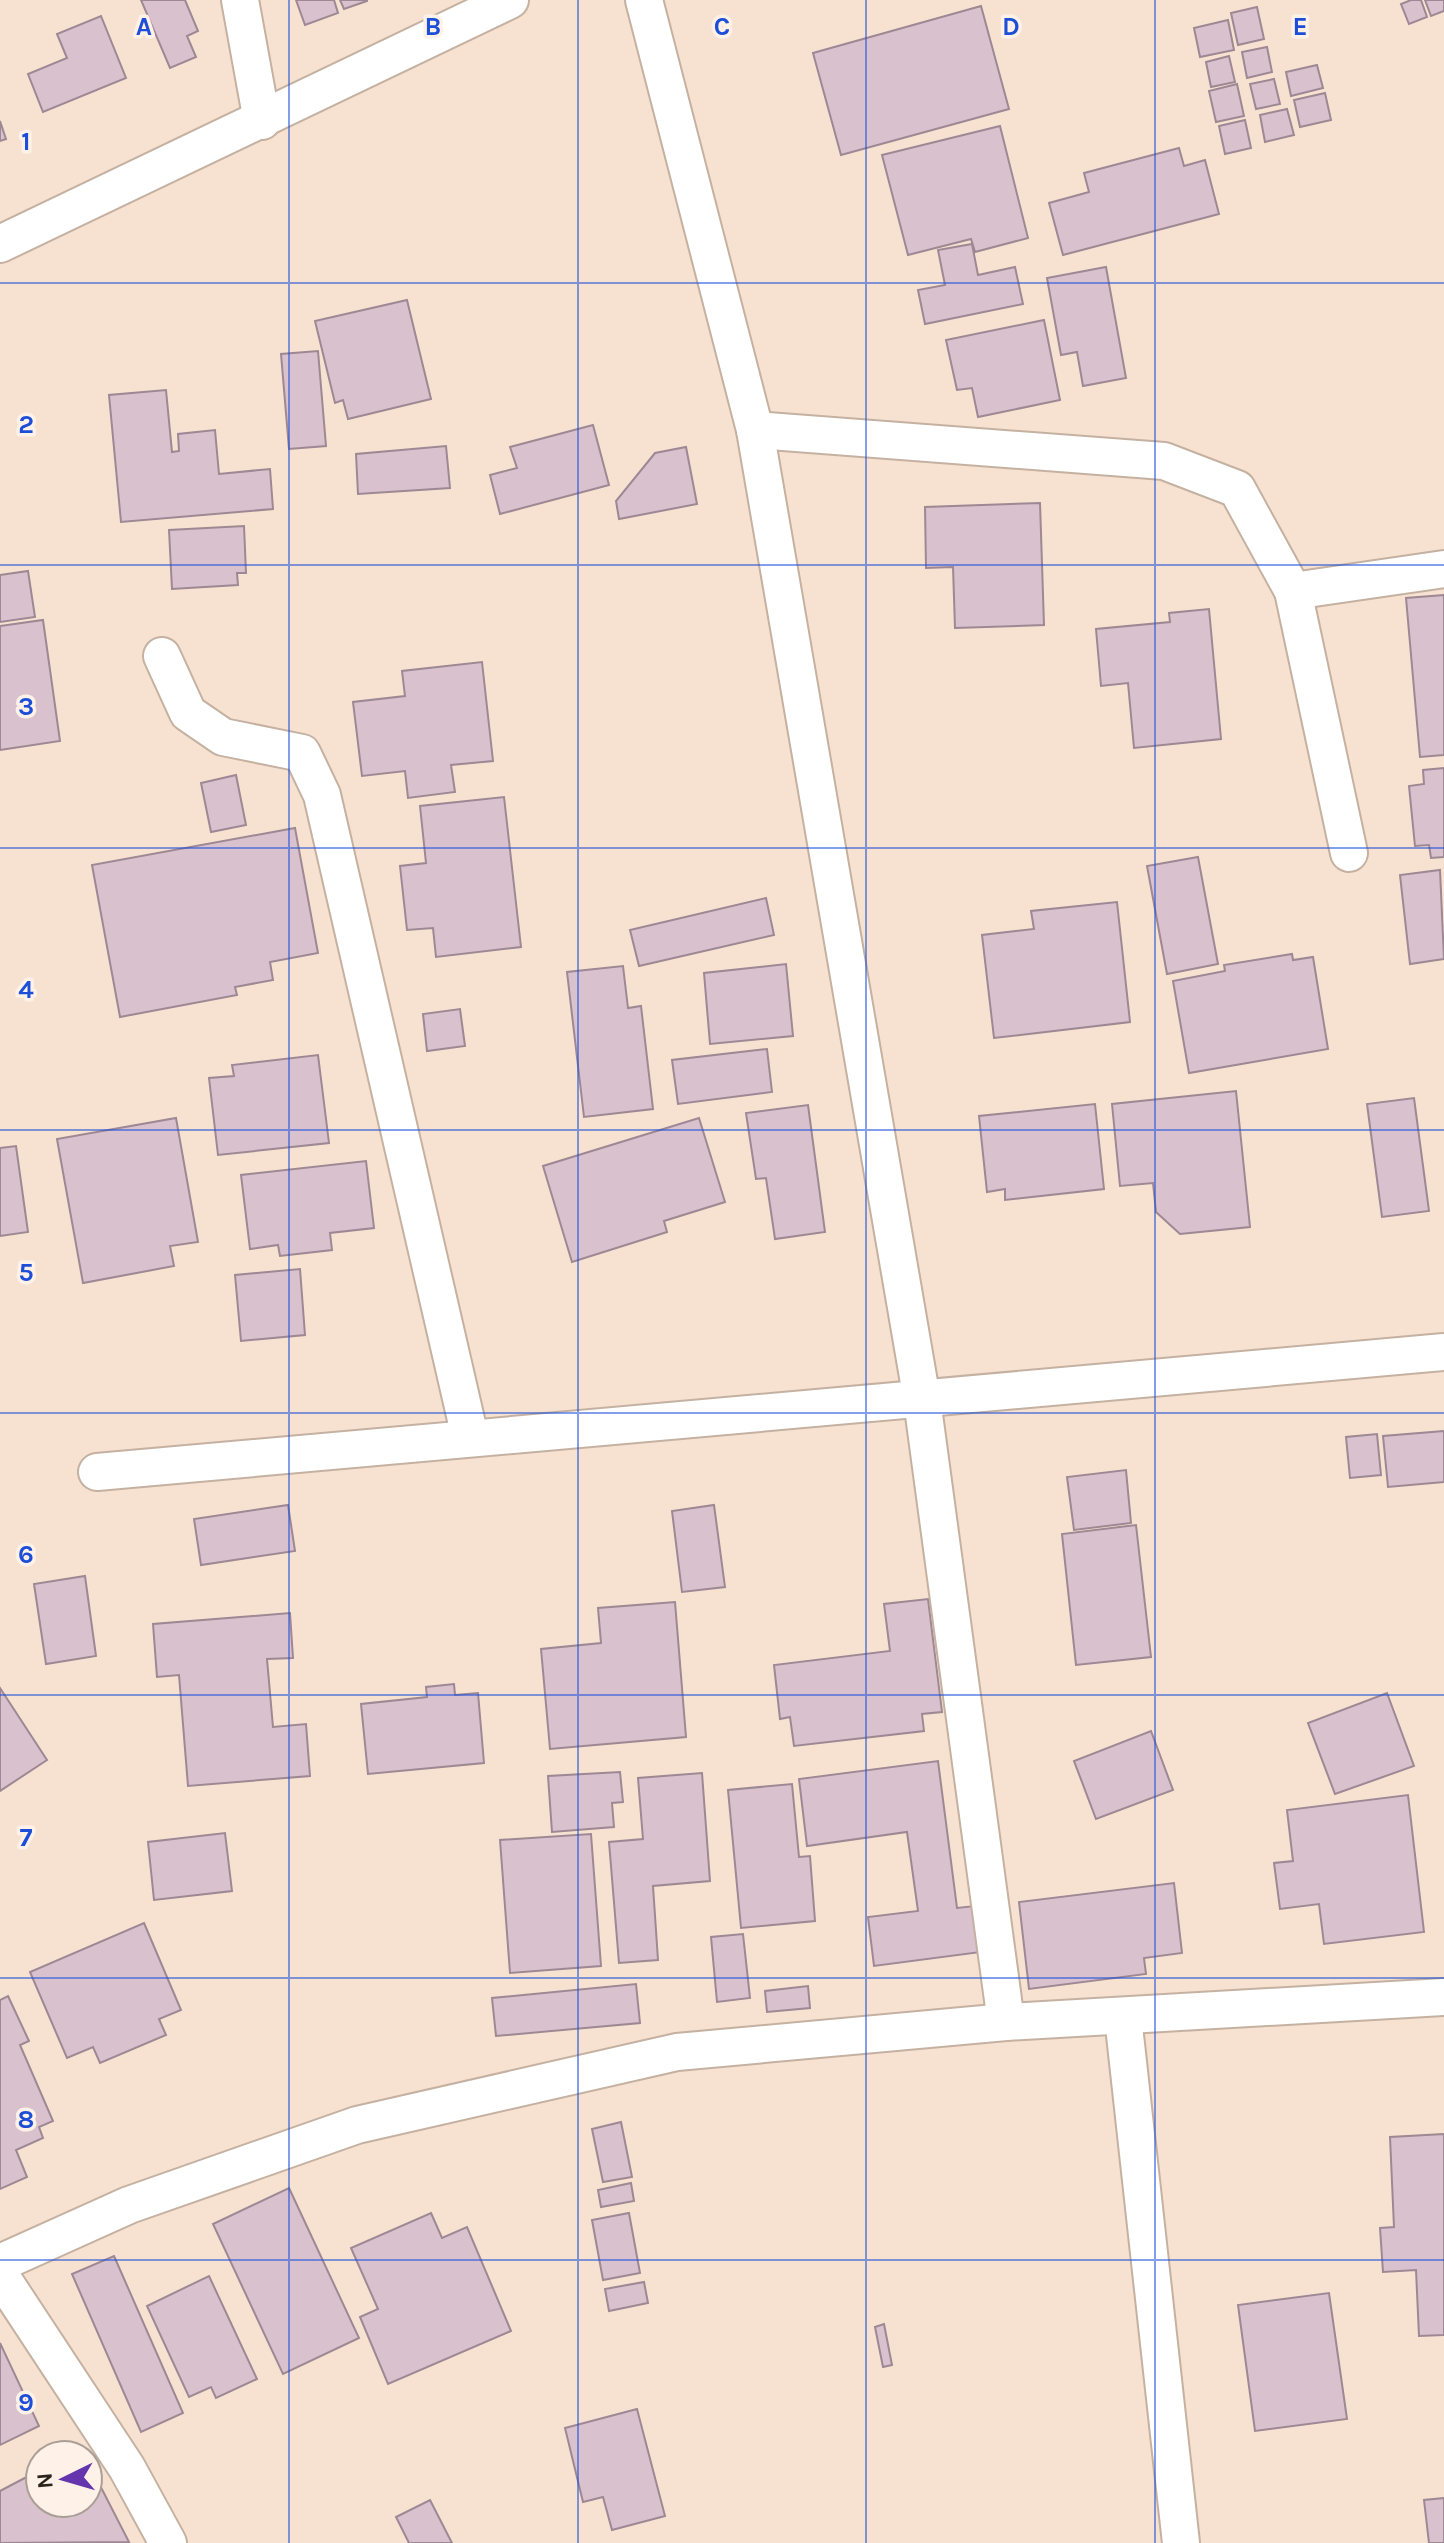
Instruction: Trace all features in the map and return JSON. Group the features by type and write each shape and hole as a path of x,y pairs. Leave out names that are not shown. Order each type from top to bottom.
{"street":[{"path":"240,0 262,121"},
{"path":"0,244 510,0"},
{"path":"644,0 755,430 922,1400 1006,2022"},
{"path":"755,430 1164,461 1237,489 1293,591 1349,853"},
{"path":"1293,591 1444,569"},
{"path":"162,656 188,713 223,737 302,753 322,795 470,1437"},
{"path":"97,1472 1444,1352"},
{"path":"0,2263 129,2205 357,2125 677,2052 1006,2022 1444,1997"},
{"path":"1123,2017 1181,2543"},
{"path":"0,2275 127,2468 168,2543"}],"building":[{"path":"141,0 185,0 198,31 187,36 196,57 170,68"},
{"path":"296,0 334,0 338,13 305,25"},
{"path":"340,0 367,0 367,1 344,9"},
{"path":"1421,0 1427,17 1409,24 1401,4"},
{"path":"1425,0 1444,0 1444,11 1431,16"},
{"path":"981,6 1009,109 841,155 813,53"},
{"path":"1257,7 1264,39 1238,45 1231,13"},
{"path":"101,16 126,78 43,112 28,74 67,58 57,34"},
{"path":"1228,20 1234,50 1200,57 1194,28"},
{"path":"1267,47 1272,72 1247,78 1242,52"},
{"path":"1229,56 1235,82 1211,87 1206,62"},
{"path":"1317,65 1323,88 1291,96 1286,72"},
{"path":"1274,79 1280,104 1256,109 1250,84"},
{"path":"1237,84 1244,116 1216,122 1209,91"},
{"path":"1325,93 1331,120 1300,127 1294,100"},
{"path":"1287,109 1294,135 1265,142 1260,115"},
{"path":"1245,120 1251,148 1225,154 1219,126"},
{"path":"0,121 6,139 0,141"},
{"path":"1000,126 1028,238 975,252 971,239 908,255 882,155"},
{"path":"1179,148 1184,166 1205,160 1219,214 1063,255 1049,203 1089,192 1084,173"},
{"path":"972,244 978,275 1015,267 1023,304 925,324 918,290 945,285 938,250"},
{"path":"1106,267 1126,378 1083,386 1077,352 1061,355 1047,278"},
{"path":"407,300 431,399 348,419 343,400 335,403 315,321"},
{"path":"1044,320 1060,400 978,417 972,388 957,390 946,340"},
{"path":"318,351 326,446 289,449 281,354"},
{"path":"166,390 172,452 179,451 178,434 215,430 219,474 270,469 273,509 121,522 109,395"},
{"path":"593,425 609,485 500,514 490,475 517,468 510,447"},
{"path":"446,446 450,488 358,494 356,454"},
{"path":"686,447 697,504 619,519 616,501 655,453"},
{"path":"1040,503 1044,625 955,628 953,567 926,568 925,507"},
{"path":"244,526 246,573 237,573 238,585 172,589 169,530"},
{"path":"28,571 35,617 0,622 0,575"},
{"path":"1444,595 1444,755 1420,757 1406,598"},
{"path":"1209,609 1221,739 1134,748 1128,683 1101,686 1096,629 1170,622 1169,613"},
{"path":"43,620 60,741 0,750 0,626"},
{"path":"482,662 493,761 451,765 455,792 408,798 405,771 362,776 353,702 405,696 402,671"},
{"path":"1444,768 1444,857 1431,858 1429,845 1415,846 1409,786 1424,784 1423,770"},
{"path":"236,775 246,825 211,832 201,783"},
{"path":"504,797 521,947 436,957 433,928 407,930 400,866 426,863 420,806"},
{"path":"295,828 318,953 270,962 273,980 235,987 237,995 120,1017 92,865"},
{"path":"1198,857 1218,964 1167,974 1147,866"},
{"path":"1440,870 1444,959 1410,964 1400,875"},
{"path":"766,898 774,935 639,966 630,930"},
{"path":"1117,902 1130,1022 994,1038 982,935 1034,929 1031,911"},
{"path":"1292,954 1293,960 1313,957 1328,1049 1189,1073 1173,981 1225,971 1224,965"},
{"path":"786,964 793,1036 710,1044 704,973"},
{"path":"623,966 628,1008 641,1006 653,1109 584,1117 567,972"},
{"path":"460,1009 465,1046 427,1051 423,1014"},
{"path":"767,1049 772,1092 678,1104 672,1060"},
{"path":"318,1055 329,1143 218,1155 209,1078 234,1076 232,1065"},
{"path":"1236,1091 1250,1227 1180,1234 1156,1212 1153,1183 1120,1186 1112,1104"},
{"path":"1414,1098 1429,1211 1382,1217 1367,1104"},
{"path":"1095,1104 1104,1189 1005,1200 1005,1189 987,1192 979,1116"},
{"path":"808,1105 825,1232 775,1239 766,1178 756,1179 746,1113"},
{"path":"176,1118 198,1242 170,1246 174,1266 83,1283 57,1139"},
{"path":"699,1118 725,1202 664,1221 667,1232 572,1262 543,1166"},
{"path":"16,1146 28,1232 0,1236 0,1148"},
{"path":"366,1161 374,1228 330,1233 332,1250 280,1256 278,1245 250,1249 241,1175"},
{"path":"300,1269 305,1335 241,1341 235,1275"},
{"path":"1444,1431 1444,1482 1388,1487 1383,1436"},
{"path":"1377,1434 1381,1475 1350,1478 1346,1437"},
{"path":"1126,1470 1131,1523 1074,1530 1067,1477"},
{"path":"288,1505 295,1551 201,1565 194,1519"},
{"path":"714,1505 725,1587 682,1592 672,1511"},
{"path":"1136,1525 1151,1657 1076,1665 1062,1534"},
{"path":"85,1576 96,1656 46,1664 34,1584"},
{"path":"928,1599 942,1712 922,1714 924,1731 794,1746 790,1717 780,1719 774,1665 890,1651 884,1604"},
{"path":"675,1602 686,1737 550,1749 541,1649 601,1643 598,1608"},
{"path":"290,1613 293,1658 267,1659 273,1727 306,1724 310,1776 188,1786 179,1675 157,1677 153,1624"},
{"path":"454,1684 455,1695 478,1693 484,1763 368,1774 361,1704 427,1697 426,1687"},
{"path":"0,1688 47,1760 0,1791"},
{"path":"1387,1693 1414,1766 1335,1794 1308,1723"},
{"path":"1151,1731 1173,1790 1096,1819 1074,1761"},
{"path":"938,1761 957,1908 975,1906 981,1952 874,1966 868,1917 918,1911 907,1832 807,1846 799,1779"},
{"path":"620,1772 623,1802 612,1803 614,1827 552,1832 548,1776"},
{"path":"702,1773 710,1881 653,1886 658,1960 619,1963 609,1842 643,1839 638,1778"},
{"path":"792,1784 799,1857 810,1856 815,1921 741,1928 728,1790"},
{"path":"1408,1795 1424,1932 1324,1944 1319,1904 1280,1909 1274,1863 1293,1861 1287,1810"},
{"path":"225,1833 232,1891 154,1900 148,1842"},
{"path":"591,1834 601,1966 510,1973 500,1840"},
{"path":"1174,1883 1182,1953 1144,1958 1146,1974 1029,1989 1019,1902"},
{"path":"144,1923 181,2010 159,2019 166,2035 100,2063 93,2047 67,2058 30,1972"},
{"path":"743,1934 750,1998 717,2002 711,1937"},
{"path":"636,1984 640,2023 496,2036 492,1998"},
{"path":"808,1986 810,2008 767,2012 765,1991"},
{"path":"8,1996 29,2041 20,2045 53,2121 39,2127 43,2138 16,2150 27,2177 0,2189 0,2000"},
{"path":"621,2122 632,2177 603,2182 592,2129"},
{"path":"1444,2134 1444,2335 1419,2336 1416,2270 1383,2272 1380,2228 1394,2227 1390,2137"},
{"path":"631,2183 634,2201 601,2207 598,2190"},
{"path":"289,2188 359,2338 283,2374 213,2224"},
{"path":"431,2213 442,2238 467,2227 511,2331 388,2384 360,2317 378,2309 351,2248"},
{"path":"629,2213 640,2273 603,2280 592,2220"},
{"path":"114,2256 183,2413 141,2432 72,2274"},
{"path":"209,2276 257,2379 216,2398 211,2387 189,2397 147,2306"},
{"path":"644,2282 648,2303 609,2311 605,2289"},
{"path":"1329,2293 1347,2419 1255,2431 1238,2305"},
{"path":"884,2324 892,2365 883,2367 875,2327"},
{"path":"0,2343 39,2426 0,2445"},
{"path":"637,2409 665,2516 612,2530 603,2497 583,2502 565,2428"},
{"path":"24,2478 24,2519 104,2519 104,2493 129,2542 0,2543 0,2491"},
{"path":"1444,2498 1444,2543 1429,2543 1424,2500"},
{"path":"430,2500 452,2543 409,2543 396,2517"}]}
